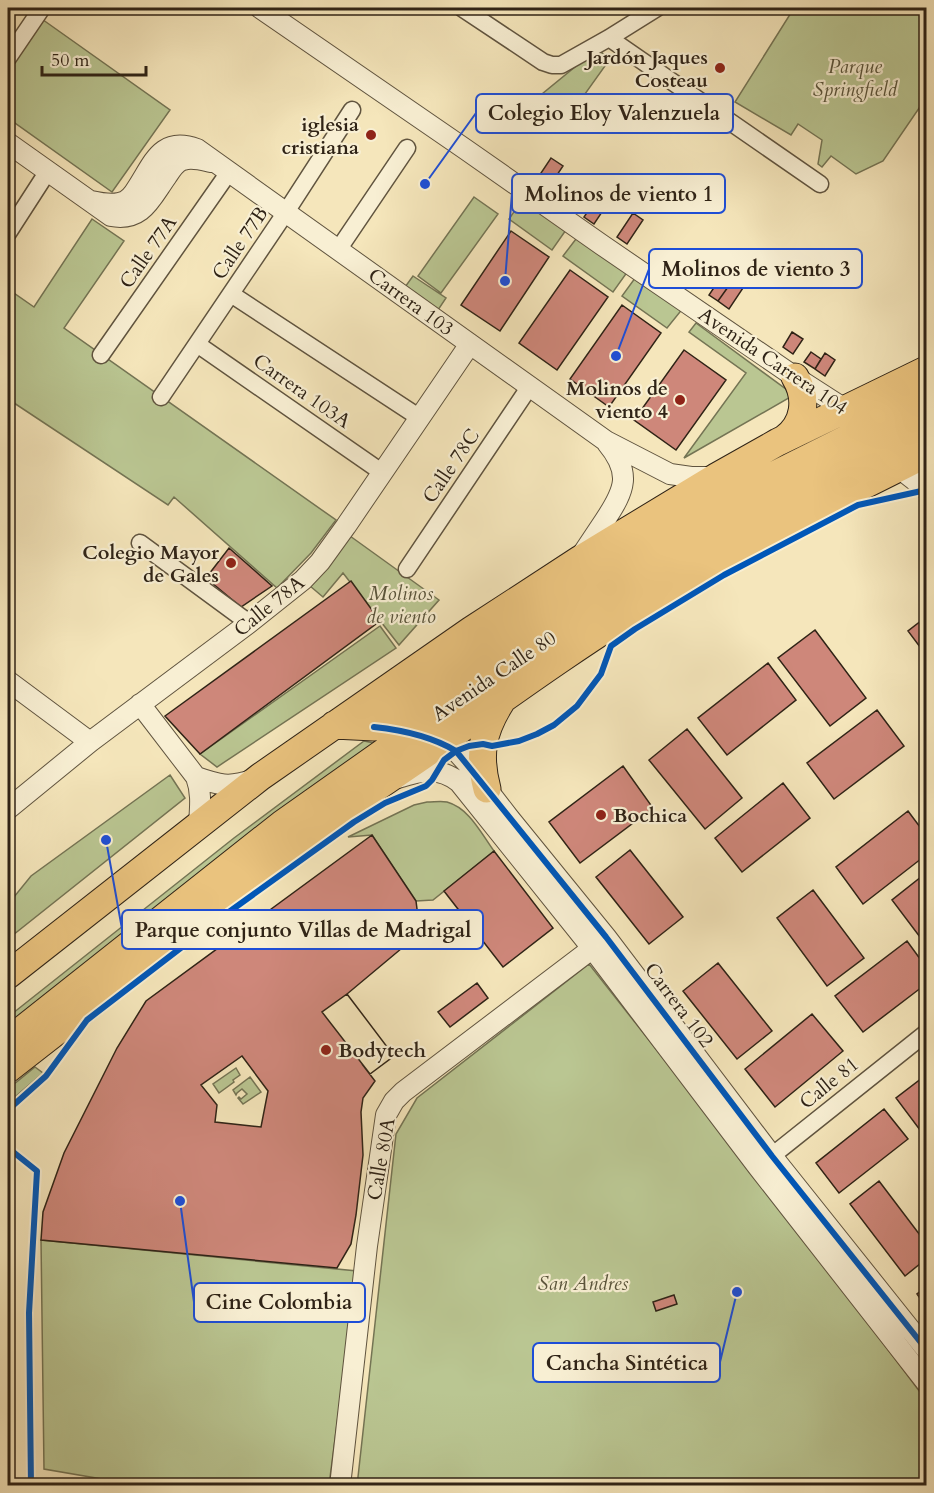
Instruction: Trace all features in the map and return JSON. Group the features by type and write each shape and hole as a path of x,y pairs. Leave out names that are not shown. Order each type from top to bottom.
{"highway":[{"path":"778,442 927,370"},
{"path":"8,975 260,777 470,631 579,560 787,437 795,429 803,410 803,396 795,376"},
{"name":"Avenida Calle 80","path":"8,1069 262,870 503,698 591,638 680,582 816,508 927,399"},
{"name":"Avenida Calle 80","path":"374,727 561,600 722,501 927,426"},
{"name":"Avenida Calle 80","path":"8,1041 282,824 410,733 661,563 883,442 925,456"},
{"path":"487,789 482,767 483,744 493,715 503,698"},
{"path":"334,725 374,727"}],"street":[{"path":"8,58 42,8"},
{"name":"Avenida Carrera 104","path":"260,8 844,410 883,442 927,489"},
{"path":"462,8 543,62 552,65 561,65 657,8"},
{"path":"609,38 820,183"},
{"name":"Calle 77B","path":"161,397 352,110"},
{"path":"8,143 48,171 8,233"},
{"name":"Carrera 103","path":"48,171 91,201 105,204 119,203 134,194 158,157 166,149 181,145 197,149 606,441 670,474 716,477"},
{"path":"338,250 407,148"},
{"name":"Calle 77A","path":"102,355 223,168"},
{"path":"231,294 420,418"},
{"name":"Carrera 103A","path":"197,344 383,473"},
{"name":"Calle 78A","path":"8,809 90,742 285,596 303,580 320,562 383,473 470,344"},
{"name":"Calle 78C","path":"407,569 530,387"},
{"name":"Carrera 103","path":"579,560 621,491 622,469 617,454 606,441"},
{"path":"140,543 249,623"},
{"path":"8,681 90,742"},
{"path":"140,704 196,777 201,796 199,824"},
{"name":"Carrera 102","path":"374,727 410,733 442,742 456,751 487,789 599,943 765,1161 927,1382"},
{"name":"Carrera 102","path":"384,782 418,772 436,771 452,776 599,943"},
{"path":"196,777 229,785 238,785 260,777"},
{"name":"Calle 80A","path":"340,1485 367,1246 386,1115 394,1101 404,1092 599,943"},
{"name":"Calle 81","path":"765,1161 927,1033"},
{"name":"Carrera 102","path":"765,1161 927,1349"}],"green space":[{"name":"Parque Springfield","path":"794,8 926,8 926,98 883,161 856,174 831,156 822,167 818,164 822,140 798,124 791,135 735,102"},
{"path":"39,17 170,110 112,192 8,118 8,61"},
{"path":"597,49 610,59 570,115 542,94"},
{"path":"474,197 498,214 441,293 418,276"},
{"path":"522,200 566,230 552,250 509,219"},
{"path":"92,219 124,241 64,328 336,520 311,553 277,588 174,497 168,505 8,399 8,289 34,307"},
{"path":"579,235 628,271 613,292 563,256"},
{"path":"638,274 684,307 667,328 622,296"},
{"path":"413,276 446,298 438,310 405,287"},
{"path":"696,323 794,395 684,458 746,373 689,332"},
{"name":"Molinos de viento","path":"350,536 439,600 399,645 343,573 323,597 310,586"},
{"path":"380,626 396,648 217,767 200,754"},
{"path":"364,741 379,744 8,1028 8,1017 234,838"},
{"path":"170,775 185,798 8,939 8,901 31,876"},
{"path":"427,802 447,802 462,810 474,822 494,851 433,900 416,901 372,835 348,837 414,805"},
{"name":"San Andres","path":"589,964 786,1214 926,1400 926,1485 357,1486 396,1134 417,1098"},
{"path":"35,1067 43,1073 8,1103 8,1089"},
{"path":"236,1068 240,1075 219,1093 213,1084"},
{"path":"250,1077 261,1092 243,1104 238,1098 241,1099 247,1094 242,1089 236,1095 233,1090"},
{"path":"41,1240 357,1271 329,1485 137,1485 44,1469"}],"building":[{"path":"551,158 563,166 547,190 535,182"},
{"path":"598,196 608,203 594,224 584,217"},
{"path":"633,213 643,220 627,244 617,237"},
{"path":"511,231 549,257 500,331 461,305"},
{"path":"570,270 608,297 557,370 519,343"},
{"path":"723,274 733,280 718,301 709,295"},
{"path":"733,280 743,288 729,309 718,301"},
{"path":"622,305 661,333 609,407 570,379"},
{"path":"792,332 803,339 793,354 783,347"},
{"name":"Molinos de viento 4","path":"684,350 726,380 676,450 634,420"},
{"path":"811,352 821,359 815,369 804,362"},
{"path":"825,353 835,360 825,376 815,369"},
{"name":"Colegio Mayor de Gales","path":"229,548 272,586 241,607 206,578"},
{"path":"351,581 380,621 200,754 165,716"},
{"path":"926,617 926,655 908,631"},
{"path":"815,630 866,698 830,726 778,658"},
{"path":"768,663 796,700 727,755 698,718"},
{"path":"877,710 904,746 834,799 807,763"},
{"path":"687,729 742,798 705,829 649,760"},
{"name":"Bochica","path":"623,766 653,808 580,863 549,822"},
{"path":"783,783 810,818 742,872 715,838"},
{"path":"908,811 926,835 926,855 863,904 836,867"},
{"path":"372,835 416,901 420,933 347,994 394,1056 370,1074 362,1064 375,1081 363,1098 361,1112 363,1155 351,1244 337,1268 41,1240 43,1212 64,1153 117,1048 146,1001","holes":["242,1056 268,1091 261,1127 215,1122 217,1105 201,1085"]},
{"path":"630,850 683,917 649,944 596,877"},
{"path":"494,851 553,928 503,967 444,891"},
{"path":"926,873 926,945 892,900"},
{"path":"813,890 864,958 827,986 777,918"},
{"path":"907,941 926,967 926,984 863,1032 835,996"},
{"path":"718,963 772,1031 737,1059 683,991"},
{"path":"477,983 488,998 450,1027 438,1012"},
{"path":"347,994 394,1056 370,1074 322,1012"},
{"path":"812,1014 843,1051 775,1107 745,1069"},
{"path":"926,1075 926,1138 896,1098"},
{"path":"884,1109 908,1139 839,1193 816,1163"},
{"path":"879,1181 926,1243 926,1259 905,1276 850,1204"},
{"path":"926,1287 926,1307 917,1294"},
{"path":"674,1295 677,1304 656,1311 653,1302"}],"cycle path":[{"path":"8,1110 46,1076 87,1020 208,927 354,822 385,803 426,786 444,760 456,751 469,746 483,744 492,746 519,741 554,725 577,706 601,674 611,646 635,629 724,575 858,505 926,490"},
{"path":"374,727 416,734 456,751 606,937 772,1156 926,1349"},
{"path":"12,1151 37,1171 29,1313 31,1486"}],"place":[{"name":"Jardón Jaques Costeau","path":"720,68"},
{"name":"iglesia cristiana","path":"371,135"},
{"name":"Colegio Eloy Valenzuela","path":"425,184"},
{"name":"Molinos de viento 1","path":"505,281"},
{"name":"Molinos de viento 3","path":"616,356"},
{"name":"Molinos de viento 4","path":"680,400"},
{"name":"Colegio Mayor de Gales","path":"231,563"},
{"name":"Bochica","path":"601,815"},
{"name":"Parque conjunto Villas de Madrigal","path":"106,840"},
{"name":"Bodytech","path":"326,1050"},
{"name":"Cine Colombia","path":"180,1201"},
{"name":"Cancha Sintética","path":"737,1292"}]}
